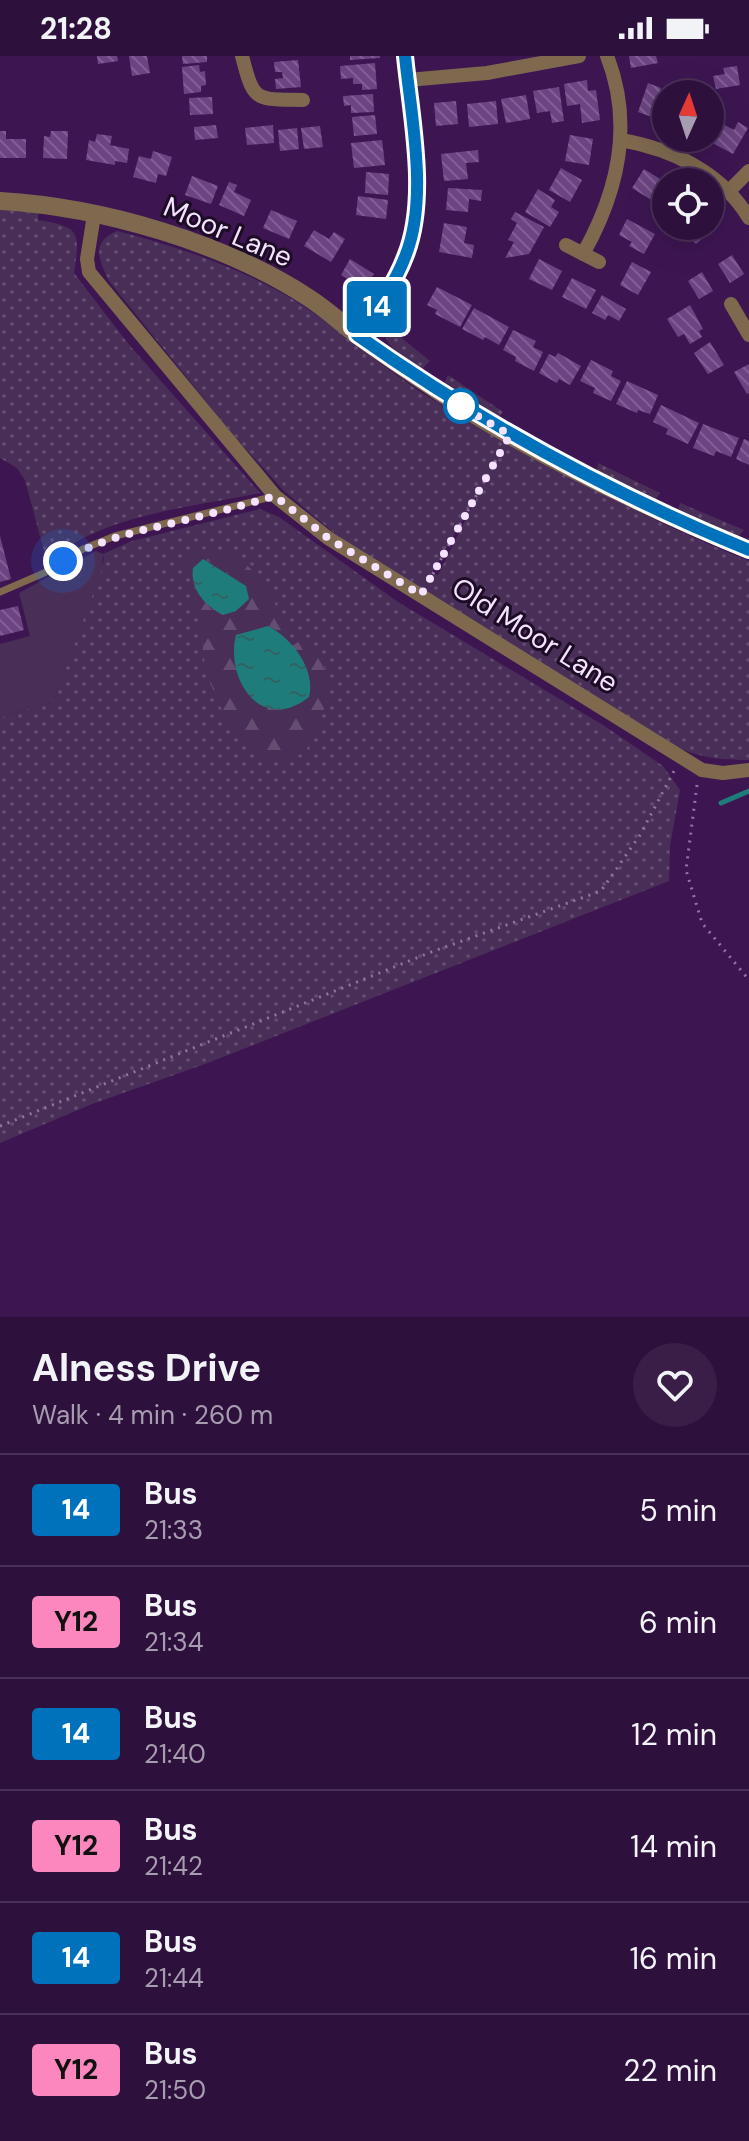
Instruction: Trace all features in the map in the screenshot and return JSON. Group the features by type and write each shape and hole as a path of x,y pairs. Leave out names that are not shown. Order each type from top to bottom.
{"street":[{"path":"242,56 251,89 257,95 303,100"},
{"path":"357,335 397,277 413,229 416,173 405,56"},
{"path":"408,80 487,73 579,56"},
{"path":"583,254 605,211 614,185 621,140 620,104 607,56"},
{"path":"621,140 665,150 683,158 728,192 749,218"},
{"path":"728,192 749,171"},
{"name":"Moor Lane","path":"0,201 94,215 146,228 249,265 309,298 411,373 510,435 649,507 749,550"},
{"name":"Old Moor Lane","path":"94,215 87,259 89,272 275,496 328,538 702,770"},
{"path":"566,245 599,262"},
{"path":"731,304 747,324"},
{"path":"702,770 723,773 749,770"}],"lane":[{"path":"0,592 115,536 275,496"}],"path":[{"path":"421,595 510,435"},
{"path":"0,1126 434,951 601,891 640,835 681,757"},
{"path":"702,770 695,790 686,870 702,923 749,980"}],"green space":[{"path":"0,210 38,213 38,220 70,229 77,240 74,273 130,346 260,493 120,523 69,546 47,562 25,480 17,468 0,458"},
{"path":"117,231 164,244 210,260 276,290 452,411 622,504 749,561 749,760 707,757 667,743 340,538 284,491 234,436 109,281 99,252 108,236","holes":["483,485 438,575 432,573"]},
{"path":"382,322 430,361 422,369 395,350 386,338"},
{"path":"448,375 503,412 499,417 445,382"},
{"path":"598,463 660,493 655,500 597,471"},
{"path":"680,503 744,530 738,537 678,511"},
{"path":"260,509 279,517 398,602 606,727 663,766 680,790 670,846 669,881 205,1064 92,1104 0,1143 0,718 53,701 104,560 103,554 132,541"},
{"path":"212,548 232,555 249,567 269,592 287,624 286,629 280,632 268,626 234,643 240,676 311,676 292,646 298,642 307,641 324,666 327,695 324,710 312,739 301,754 284,760 263,759 233,729 217,699 204,658 200,621 190,598 195,588 212,610 235,577 208,561 193,568 192,579 185,574 186,561 197,551"},
{"path":"96,551 103,554 102,570 53,701 0,718 0,644 30,636 19,593"}],"water":[{"path":"203,559 246,586 249,599 236,611 223,615 210,607 196,590 193,568"},
{"path":"268,626 286,638 300,656 309,676 309,697 292,707 276,710 262,706 250,697 236,669 236,635"}],"building":[{"path":"97,56 117,56 118,61 98,64"},
{"path":"129,56 147,56 150,73 132,76"},
{"path":"182,56 207,56 207,62 183,64"},
{"path":"350,56 380,56 380,58 350,60"},
{"path":"629,56 656,56 658,63 631,68"},
{"path":"298,60 301,87 276,89 275,79 283,78 282,72 275,72 274,62"},
{"path":"375,63 377,89 362,90 362,84 353,84 353,78 341,79 340,66"},
{"path":"199,65 200,72 205,71 206,85 201,86 201,92 184,94 182,67"},
{"path":"737,66 740,85 724,88 724,80 714,80 713,76 725,74 723,68"},
{"path":"587,80 588,91 596,90 600,120 582,123 580,104 567,106 564,84"},
{"path":"648,83 652,85 652,117 638,112"},
{"path":"559,87 564,121 552,123 550,111 537,113 533,91"},
{"path":"373,94 374,112 351,113 351,105 344,106 343,96"},
{"path":"526,95 530,119 506,123 501,99"},
{"path":"212,97 213,114 190,115 189,98"},
{"path":"456,101 458,124 436,126 434,103"},
{"path":"496,101 498,124 469,127 467,104"},
{"path":"375,115 377,134 354,136 352,117"},
{"path":"738,122 748,128 733,154 724,149 724,125 734,130"},
{"path":"216,125 218,138 195,140 194,127"},
{"path":"273,125 274,143 247,145 245,128"},
{"path":"320,126 323,147 304,149 301,128"},
{"path":"297,128 299,149 280,151 278,130"},
{"path":"0,131 6,131 6,139 26,139 26,158 0,158"},
{"path":"51,131 68,131 67,159 43,158 44,136 50,137"},
{"path":"97,134 112,136 110,145 129,149 127,163 115,161 115,165 86,160 89,140 95,142"},
{"path":"570,135 593,139 589,165 565,161"},
{"path":"382,140 385,165 354,168 351,143"},
{"path":"478,150 479,162 466,163 468,179 444,181 441,154"},
{"path":"153,151 172,157 166,176 158,174 156,183 133,177 139,156 151,159"},
{"path":"561,168 582,180 570,202 549,190"},
{"path":"644,169 652,174 652,200 632,188"},
{"path":"366,172 389,174 388,195 365,193"},
{"path":"192,176 218,186 211,204 185,195"},
{"path":"229,182 237,185 234,192 251,200 244,216 219,205"},
{"path":"448,188 482,190 481,201 469,199 468,212 446,210"},
{"path":"538,189 555,200 551,207 559,212 550,227 525,212"},
{"path":"358,196 388,200 386,219 356,215"},
{"path":"271,210 297,221 289,239 263,228"},
{"path":"515,212 544,227 529,254 505,258 514,242 508,240 517,223 511,219"},
{"path":"627,219 652,232 652,239 644,254 629,246 632,242 619,235"},
{"path":"444,223 467,227 464,243 474,245 472,258 439,252"},
{"path":"314,230 329,239 334,232 345,239 331,262 304,246"},
{"path":"732,255 744,274 730,283 718,264"},
{"path":"350,259 374,274 364,290 341,275"},
{"path":"539,259 562,271 552,290 529,279"},
{"path":"632,262 651,272 638,295 620,285"},
{"path":"702,272 713,291 699,299 688,281"},
{"path":"572,278 596,290 586,309 562,297"},
{"path":"437,287 472,305 460,327 435,314 437,310 427,305"},
{"path":"602,295 626,309 619,321 608,315 605,320 592,313"},
{"path":"690,305 703,329 699,331 702,337 690,344 684,334 678,337 667,319"},
{"path":"474,308 509,327 499,345 462,329"},
{"path":"513,330 536,341 533,347 543,352 534,371 503,350"},
{"path":"710,342 724,365 708,374 694,353"},
{"path":"558,353 581,366 570,385 559,379 557,383 539,373 549,354 555,357"},
{"path":"591,360 613,371 611,376 621,381 611,401 593,393 595,388 580,381"},
{"path":"749,364 749,393 747,394 734,372"},
{"path":"627,381 658,395 650,414 638,410 637,413 616,404"},
{"path":"661,405 699,423 688,444 666,434 668,429 653,422"},
{"path":"703,424 739,438 731,457 716,451 714,456 693,448"},
{"path":"744,439 749,441 749,465 736,459"},
{"path":"0,536 11,579 0,582"},
{"path":"18,606 24,630 0,636 0,610"}],"waterway":[{"path":"721,803 749,791"}],"bus line":[{"name":"14","path":"405,56 416,173 413,229 397,277 357,335 469,411 534,448 649,507 749,550"}],"route":[{"path":"63,561 115,536 275,496 328,538 421,595 510,435 461,406"}]}
